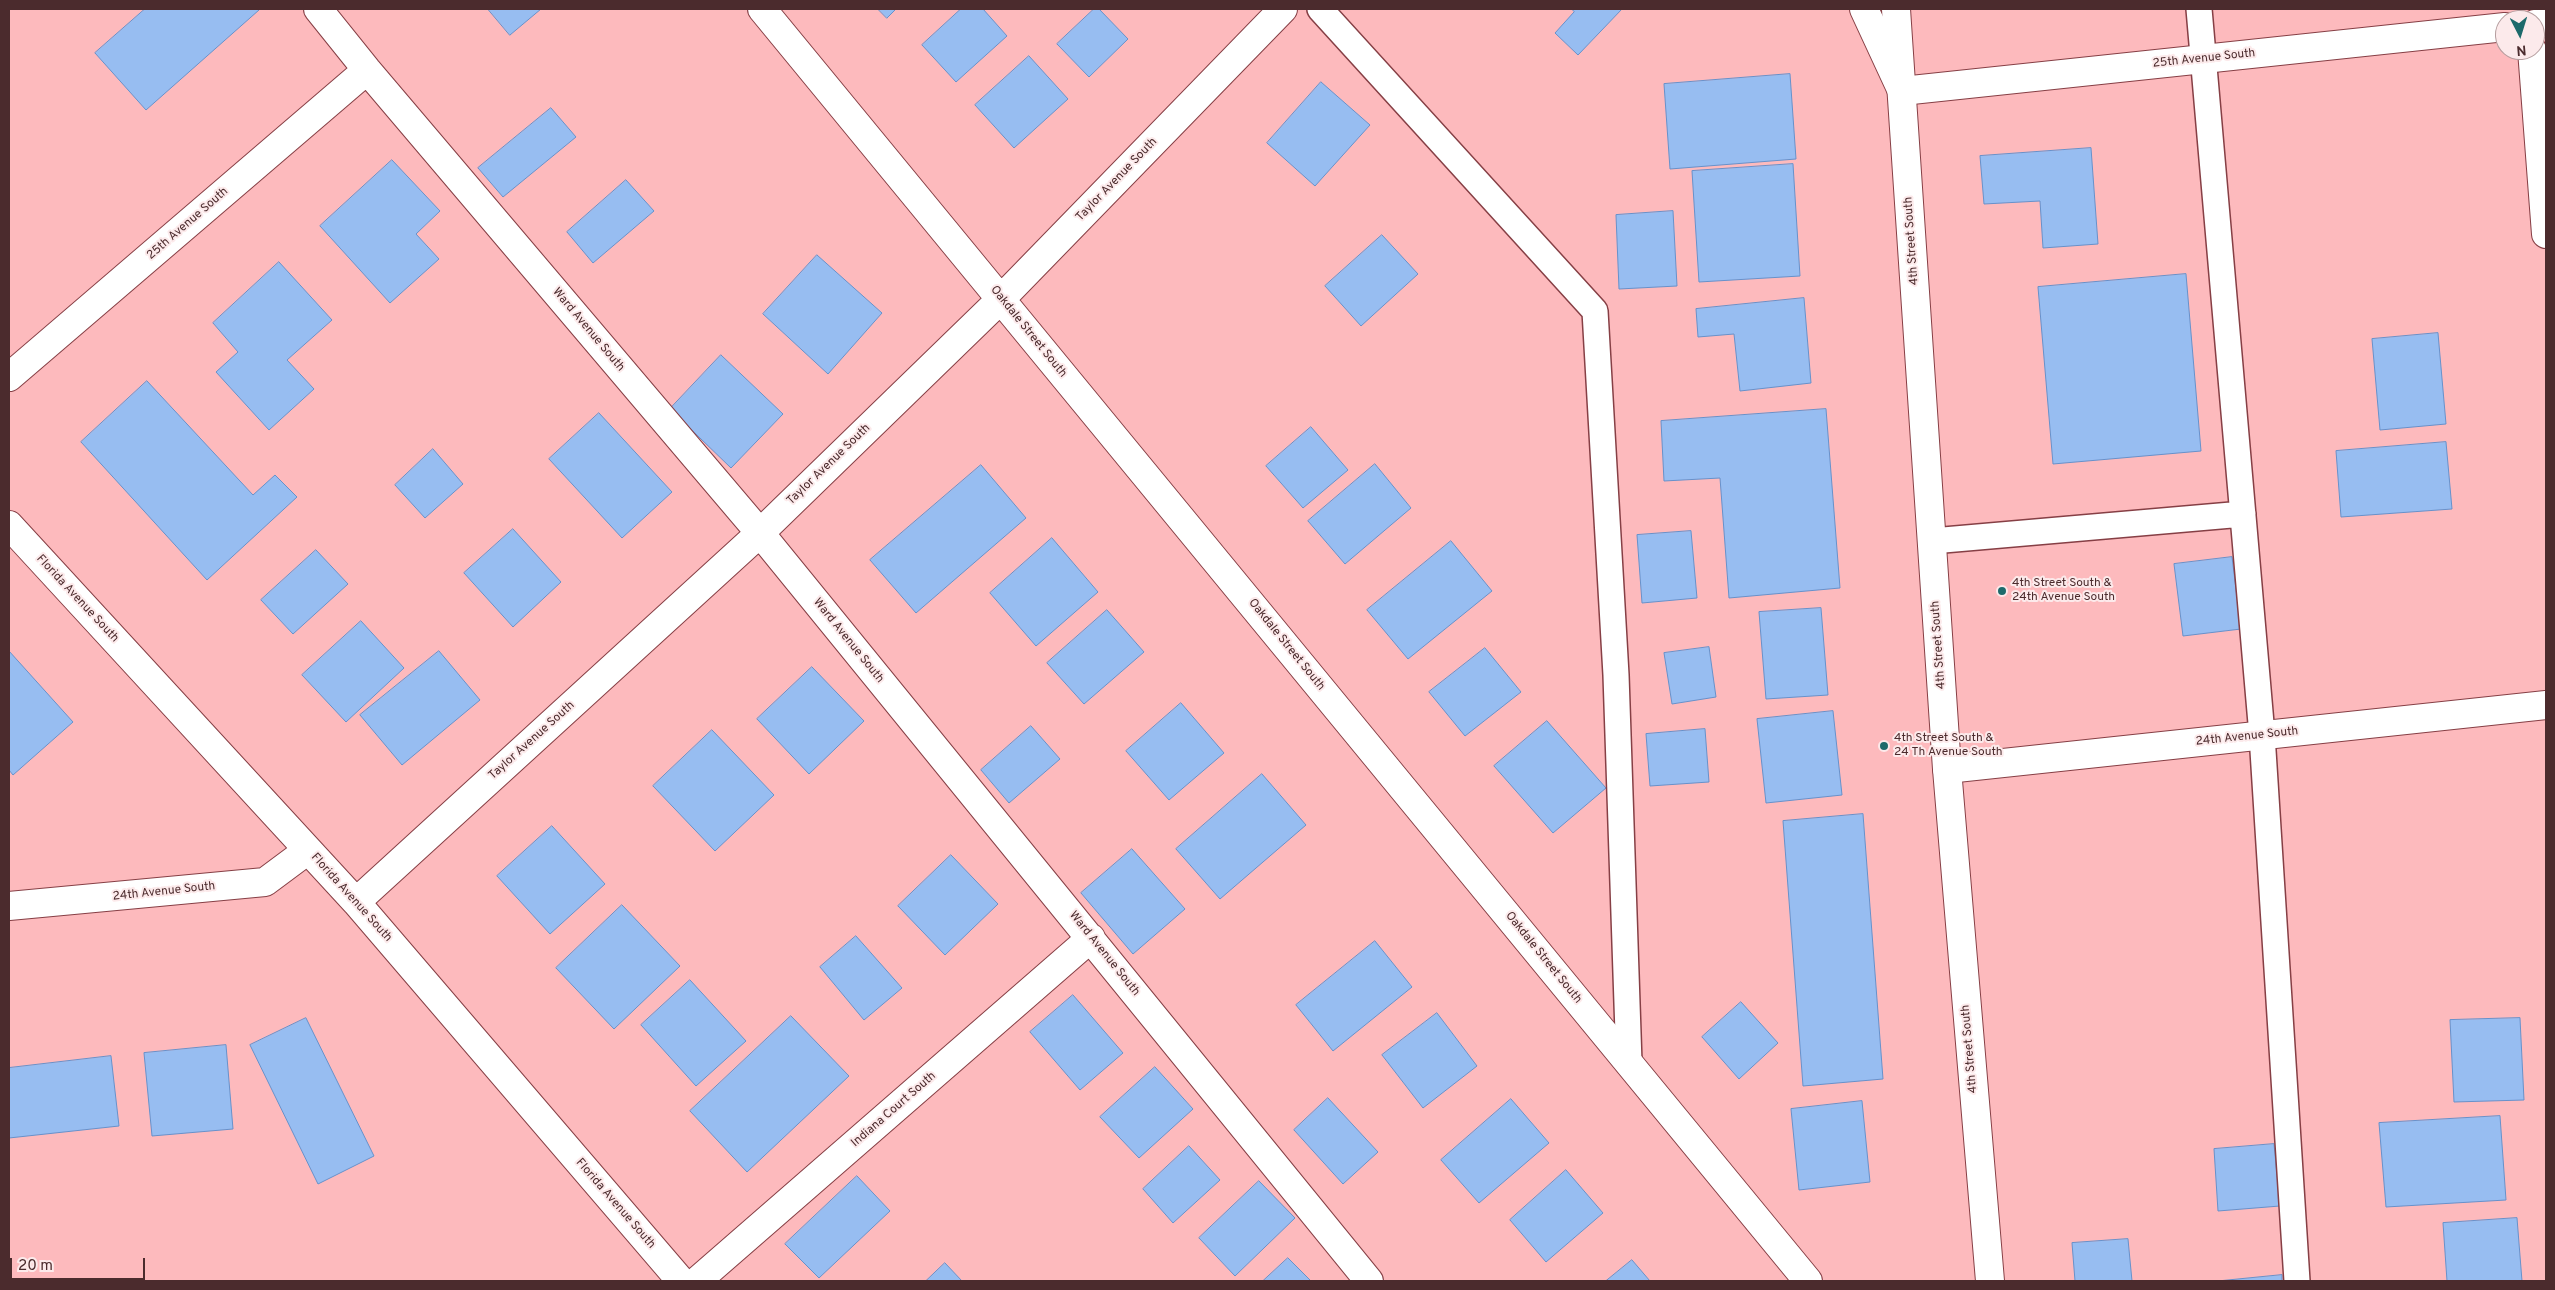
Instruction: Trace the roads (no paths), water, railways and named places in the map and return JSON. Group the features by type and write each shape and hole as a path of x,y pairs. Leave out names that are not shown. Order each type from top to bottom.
{"street":[{"name":"Ward Avenue South","path":"318,9 366,70 760,532 1369,1281"},
{"name":"Oakdale Street South","path":"762,9 1808,1281"},
{"name":"Taylor Avenue South","path":"356,902 760,532 1002,299 1283,9"},
{"path":"1864,9 1902,91"},
{"name":"4th Street South","path":"1896,9 1947,769 1990,1281"},
{"name":"25th Avenue South","path":"1902,91 2495,28"},
{"path":"2533,60 2546,234"},
{"name":"25th Avenue South","path":"9,377 366,70"},
{"name":"Florida Avenue South","path":"9,525 356,902 681,1281"},
{"name":"24th Avenue South","path":"1947,769 2546,705"},
{"name":"24th Avenue South","path":"9,906 266,882 308,850"},
{"name":"Indiana Court South","path":"697,1281 1091,938"}],"lane":[{"path":"1320,9 1595,311 1616,675 1629,1063"},
{"path":"2199,9 2262,735 2297,1281"},
{"path":"1932,541 2243,514"}],"place":[{"name":"4th Street South & 24th Avenue South","path":"2002,591"},
{"name":"4th Street South & 24 Th Avenue South","path":"1884,746"}]}
